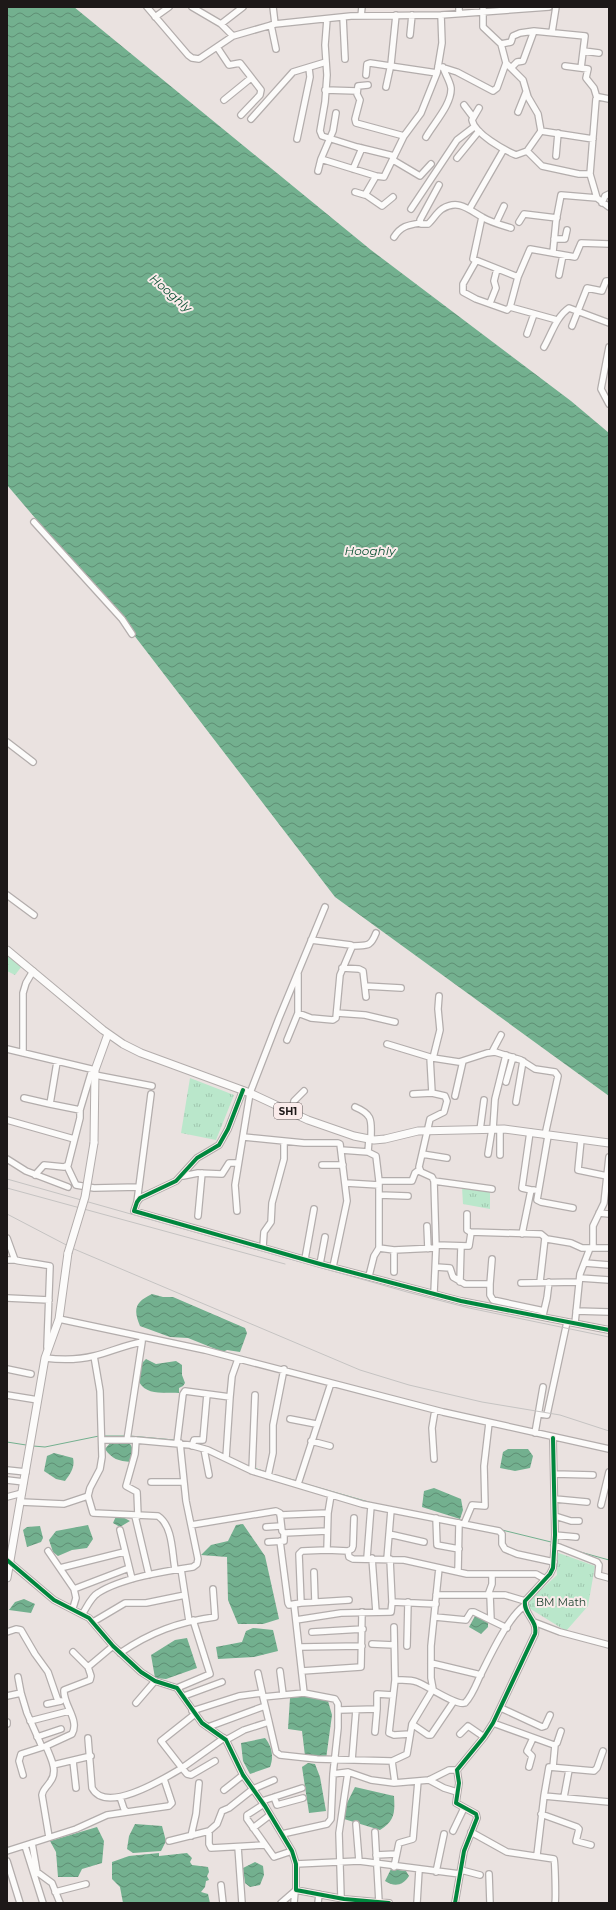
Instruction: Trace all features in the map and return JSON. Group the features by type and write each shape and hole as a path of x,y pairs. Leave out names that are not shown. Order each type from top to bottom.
{"main road":[{"name":"SH1","path":"7,950 108,1034 141,1053 247,1091 292,1112 344,1133 370,1139 385,1139 410,1132 495,1129 530,1132 609,1143"},
{"path":"7,1578 8,1561 21,1502 45,1358 58,1320 68,1253 85,1197 94,1143 94,1072 108,1034"}],"street":[{"path":"147,7 192,58 199,59 234,36 273,25 343,17 440,15 459,10 549,7"},
{"path":"155,16 169,7"},
{"path":"192,7 221,24 234,36"},
{"path":"221,24 243,7"},
{"path":"273,7 273,25 276,49"},
{"path":"360,16 362,7"},
{"path":"428,7 428,15"},
{"path":"552,32 556,7"},
{"path":"441,67 457,72 493,91 497,88 506,63 501,44 484,29 483,9"},
{"path":"386,87 396,15"},
{"path":"410,35 412,15"},
{"path":"426,137 434,123 441,116 451,92 450,85 441,67 442,43 440,15"},
{"path":"343,17 345,59"},
{"path":"327,19 325,45 326,90 320,131 322,136 394,158 420,176 431,164"},
{"path":"512,67 517,62 523,62 534,31"},
{"path":"501,44 511,42 513,36 520,33 534,31 585,36 581,68"},
{"path":"217,47 229,65 240,63 261,93 241,115"},
{"path":"584,51 599,53"},
{"path":"251,119 293,72 326,62"},
{"path":"366,75 367,64 369,63 390,64 437,72"},
{"path":"464,105 473,117 472,120 477,129 504,149 516,155 527,151 541,131 538,114 523,80 512,67 506,63"},
{"path":"565,66 588,70 586,78 594,88 597,98 590,174 597,198 609,207"},
{"path":"321,159 376,176 384,177 404,136 421,113 437,72 441,67"},
{"path":"297,139 310,77 309,68"},
{"path":"224,100 251,78"},
{"path":"368,85 359,85 357,92 360,100 355,119 356,123 404,136"},
{"path":"326,90 357,92"},
{"path":"518,112 527,92"},
{"path":"597,98 609,99"},
{"path":"473,117 479,108"},
{"path":"318,171 336,113"},
{"path":"457,158 477,129"},
{"path":"411,209 457,140 477,129"},
{"path":"541,131 593,139"},
{"path":"556,156 558,133"},
{"path":"353,169 362,148"},
{"path":"470,208 504,149"},
{"path":"527,151 542,166 579,174 590,174"},
{"path":"366,195 376,176"},
{"path":"420,223 439,185"},
{"path":"355,192 366,195 382,206 393,197"},
{"path":"602,203 605,196 609,194"},
{"path":"553,252 561,196 597,198"},
{"path":"394,237 399,230 406,226 420,223 429,224 441,209 452,204 470,208 482,217 511,228"},
{"path":"496,223 504,206"},
{"path":"518,222 524,214 557,218"},
{"path":"482,217 473,258 476,261 518,277"},
{"path":"554,239 566,238 567,230"},
{"path":"510,307 518,277 530,249 576,257 580,243 582,242 609,244"},
{"path":"559,275 563,255"},
{"path":"476,261 463,284 463,292 476,300 490,303 507,310 510,307 556,320"},
{"path":"490,303 496,288 494,281 497,269"},
{"path":"572,326 587,288 602,291 606,281 609,281"},
{"path":"544,347 552,334 556,320 569,308 609,323"},
{"path":"527,334 534,314"},
{"path":"609,347 607,371 601,389 609,404"},
{"path":"34,522 122,619 132,634"},
{"path":"7,742 33,762"},
{"path":"7,895 34,915"},
{"path":"137,1202 144,1195 170,1184 182,1176 197,1158 221,1142 247,1091 325,907"},
{"path":"311,940 352,946 369,945 372,943 376,932"},
{"path":"298,1013 311,1018 333,1020 336,1018 342,968 352,949 352,946"},
{"path":"342,968 362,970 366,997"},
{"path":"287,1040 298,1013 298,970"},
{"path":"23,1053 23,993 26,982 33,971"},
{"path":"365,986 401,988"},
{"path":"432,1093 431,1057 440,1030 438,1009 440,996"},
{"path":"337,1013 365,1015 395,1022"},
{"path":"492,1052 501,1035"},
{"path":"387,1044 431,1057 463,1061 492,1052 513,1057 523,1061 534,1069 553,1072 558,1076 546,1135 537,1198 539,1202 573,1208"},
{"path":"7,1049 152,1086"},
{"path":"500,1155 495,1129 495,1099 506,1055"},
{"path":"506,1082 513,1057"},
{"path":"454,1096 463,1061"},
{"path":"516,1102 523,1061"},
{"path":"50,1104 57,1062"},
{"path":"94,1072 80,1110 67,1166 76,1185 94,1188 139,1187"},
{"path":"237,1210 235,1189 238,1163 244,1137 247,1091"},
{"path":"292,1112 295,1100 304,1091"},
{"path":"346,1183 412,1181 415,1174 419,1170 431,1118 444,1112 447,1101 445,1096 432,1093 413,1094"},
{"path":"151,1094 137,1202 134,1211 320,1264 434,1293 541,1318 609,1330"},
{"path":"24,1098 80,1110"},
{"path":"480,1130 484,1100"},
{"path":"355,1107 368,1113 370,1116 370,1139 368,1152"},
{"path":"7,1120 74,1139"},
{"path":"488,1154 495,1129"},
{"path":"530,1132 522,1188 539,1191"},
{"path":"333,1267 346,1208 346,1183 339,1143 344,1133"},
{"path":"244,1137 284,1141 339,1143"},
{"path":"581,1140 578,1170 607,1176"},
{"path":"263,1247 264,1232 271,1224 272,1203 284,1159 284,1141"},
{"path":"341,1150 368,1152 376,1156 379,1183 379,1248 374,1256 369,1276"},
{"path":"422,1154 447,1158"},
{"path":"575,1323 581,1268 585,1263 591,1248 594,1223 607,1200 609,1157"},
{"path":"7,1159 23,1170 68,1187"},
{"path":"182,1176 202,1173 220,1174 224,1173 229,1163 238,1163"},
{"path":"35,1175 44,1165 67,1166"},
{"path":"322,1165 343,1165"},
{"path":"419,1170 432,1177 434,1181 436,1247 434,1293"},
{"path":"198,1216 202,1173"},
{"path":"434,1181 492,1189"},
{"path":"522,1234 531,1190"},
{"path":"379,1195 408,1196"},
{"path":"305,1259 314,1209"},
{"path":"599,1213 609,1214"},
{"path":"467,1214 467,1230 471,1233 541,1234 544,1238 572,1243 582,1248 609,1248"},
{"path":"427,1226 428,1249"},
{"path":"379,1248 394,1250 470,1246 471,1233"},
{"path":"320,1264 325,1237"},
{"path":"7,1238 15,1260"},
{"path":"540,1282 544,1238"},
{"path":"460,1282 461,1246"},
{"path":"394,1250 394,1272"},
{"path":"492,1259 490,1295 493,1300 544,1312"},
{"path":"7,1260 49,1265 47,1349"},
{"path":"585,1263 609,1265"},
{"path":"436,1267 450,1268 453,1277 465,1284 490,1284"},
{"path":"521,1283 609,1280"},
{"path":"541,1318 544,1312 548,1282"},
{"path":"7,1298 48,1300"},
{"path":"576,1311 609,1312"},
{"path":"58,1320 142,1340 205,1350 284,1369 435,1410 553,1438 609,1449"},
{"path":"540,1414 547,1415 567,1322"},
{"path":"45,1358 66,1360 94,1356 142,1340"},
{"path":"128,1437 142,1340"},
{"path":"94,1356 100,1391 100,1469 90,1488 88,1496 93,1513 158,1516 165,1521 191,1621 210,1674 177,1688"},
{"path":"227,1456 232,1376 238,1358"},
{"path":"7,1369 31,1374"},
{"path":"269,1474 274,1453 273,1425 284,1369"},
{"path":"298,1482 316,1424 331,1383"},
{"path":"535,1433 543,1387"},
{"path":"83,1613 98,1593 132,1579 193,1567 198,1562 178,1442 184,1392 188,1391 230,1397"},
{"path":"192,1444 203,1440 207,1394"},
{"path":"252,1469 252,1428 255,1394"},
{"path":"7,1395 38,1400"},
{"path":"434,1459 432,1428 435,1410"},
{"path":"290,1419 316,1424"},
{"path":"458,1572 461,1523 472,1505 485,1506 484,1466 489,1423"},
{"path":"101,1437 128,1437 136,1440 192,1444 227,1456 252,1469 298,1482 331,1495 371,1506 501,1532 502,1544 508,1550 554,1562"},
{"path":"395,1680 413,1681 433,1689 460,1704 465,1703 507,1628 525,1603 552,1572 554,1562 555,1516 553,1438"},
{"path":"136,1440 126,1486 137,1492 137,1516 149,1575"},
{"path":"311,1441 330,1446"},
{"path":"204,1449 209,1474"},
{"path":"7,1470 26,1472"},
{"path":"601,1505 609,1472"},
{"path":"554,1474 593,1475"},
{"path":"7,1480 24,1482"},
{"path":"151,1482 184,1482"},
{"path":"7,1497 22,1493"},
{"path":"327,1550 328,1513 331,1495"},
{"path":"21,1502 64,1504 88,1496"},
{"path":"555,1499 587,1502"},
{"path":"371,1506 370,1558 376,1612"},
{"path":"191,1525 276,1510 279,1511 284,1540 268,1542"},
{"path":"296,1620 334,1614 392,1611 388,1559 391,1510"},
{"path":"280,1515 328,1513"},
{"path":"555,1516 571,1521 579,1521"},
{"path":"301,1603 299,1553 302,1551 348,1551 353,1548 354,1518"},
{"path":"436,1518 437,1545 459,1549"},
{"path":"266,1528 282,1526"},
{"path":"120,1530 124,1552 132,1579"},
{"path":"284,1534 327,1530"},
{"path":"389,1534 424,1542"},
{"path":"554,1541 576,1537"},
{"path":"280,1541 289,1604 349,1600"},
{"path":"554,1541 597,1562 599,1565 598,1575 609,1578"},
{"path":"48,1551 74,1589 76,1598 73,1608"},
{"path":"348,1551 350,1558 388,1559 474,1574 536,1574 545,1579"},
{"path":"60,1568 124,1552"},
{"path":"8,1561 54,1600 83,1613 93,1622 113,1646 141,1672 155,1681 177,1688 184,1696 194,1713 208,1727 225,1739 243,1775 263,1803 292,1851 296,1864 294,1903"},
{"path":"74,1589 129,1568"},
{"path":"258,1673 268,1722 278,1755 311,1759 392,1761 407,1754 412,1724 433,1689 431,1663 439,1568"},
{"path":"314,1572 315,1602"},
{"path":"490,1620 489,1595 492,1584 492,1574"},
{"path":"120,1653 139,1640 158,1630 216,1615 213,1589"},
{"path":"93,1622 125,1603 146,1603 185,1595"},
{"path":"436,1595 510,1596 525,1603 534,1622 536,1634 493,1723 484,1737 457,1770 459,1783 456,1803 477,1816 464,1854 455,1903"},
{"path":"392,1602 436,1604"},
{"path":"407,1646 408,1602"},
{"path":"294,1604 304,1693"},
{"path":"302,1671 361,1666 363,1629 362,1612"},
{"path":"435,1617 466,1620 471,1612 474,1612 507,1628"},
{"path":"534,1622 560,1632 609,1645"},
{"path":"394,1627 395,1680 389,1733 394,1735 410,1734"},
{"path":"7,1632 16,1629 21,1630 35,1654 48,1672 58,1701"},
{"path":"312,1632 363,1629"},
{"path":"372,1644 394,1645"},
{"path":"88,1666 113,1646"},
{"path":"300,1647 362,1646"},
{"path":"23,1775 19,1756 44,1747 72,1734 74,1724 65,1700 64,1690 88,1681 91,1678 88,1666 73,1652"},
{"path":"431,1663 481,1676"},
{"path":"280,1671 283,1694"},
{"path":"18,1677 21,1693 30,1721 37,1737 53,1765 53,1778 43,1790 42,1795 49,1837"},
{"path":"136,1703 155,1681"},
{"path":"184,1696 222,1682"},
{"path":"7,1696 21,1693"},
{"path":"215,1761 191,1775 187,1774 161,1741 194,1713 239,1696 304,1693 335,1699 338,1701 339,1710 333,1774 331,1822 282,1834"},
{"path":"375,1732 377,1694 393,1695"},
{"path":"47,1704 65,1700"},
{"path":"412,1724 428,1735 431,1735 454,1701"},
{"path":"208,1727 265,1706"},
{"path":"501,1708 542,1727 545,1726 550,1715"},
{"path":"339,1710 377,1709"},
{"path":"352,1760 356,1710"},
{"path":"30,1721 69,1711"},
{"path":"88,1738 94,1791 102,1797 120,1797 140,1791 164,1779 225,1739 244,1730 268,1722"},
{"path":"493,1723 556,1745"},
{"path":"460,1734 468,1726 484,1737"},
{"path":"37,1737 61,1729"},
{"path":"553,1767 556,1745 561,1731"},
{"path":"529,1767 532,1756 527,1750 533,1738"},
{"path":"537,1855 548,1768 553,1767 590,1772 596,1770 603,1751"},
{"path":"53,1765 91,1756"},
{"path":"73,1761 76,1788"},
{"path":"392,1761 395,1783"},
{"path":"333,1774 348,1772 371,1780 395,1783 429,1780 449,1770 457,1770"},
{"path":"564,1797 569,1770"},
{"path":"343,1900 339,1833 348,1772"},
{"path":"224,1790 243,1775"},
{"path":"7,1851 76,1829 107,1815 170,1805 171,1800 164,1779"},
{"path":"169,1841 209,1832 217,1824 221,1812 229,1808 253,1789 274,1780"},
{"path":"429,1780 446,1789 457,1792"},
{"path":"394,1867 399,1843 413,1839 418,1781"},
{"path":"191,1836 196,1814 199,1783"},
{"path":"292,1851 274,1857 246,1816 263,1803 302,1788"},
{"path":"544,1796 609,1802"},
{"path":"120,1797 126,1812"},
{"path":"274,1798 277,1805 303,1798"},
{"path":"453,1831 464,1808"},
{"path":"541,1814 577,1827 579,1829 576,1841 591,1845"},
{"path":"253,1828 270,1815"},
{"path":"356,1824 359,1861"},
{"path":"209,1832 210,1847 265,1845"},
{"path":"375,1832 378,1902"},
{"path":"471,1832 507,1852 553,1858 555,1861 555,1903"},
{"path":"436,1872 444,1834"},
{"path":"32,1843 37,1872 52,1883 60,1903"},
{"path":"25,1846 43,1903"},
{"path":"238,1847 242,1903"},
{"path":"376,1855 396,1854"},
{"path":"7,1860 9,1882 20,1903"},
{"path":"296,1864 359,1861 376,1862 394,1867 436,1872 461,1872 480,1875"},
{"path":"417,1903 419,1870"},
{"path":"489,1874 490,1903"},
{"path":"55,1892 86,1884"},
{"path":"222,1885 223,1903"},
{"path":"281,1903 295,1891 319,1894 343,1900 389,1903"},
{"path":"318,1903 319,1894"}],"green space":[{"path":"7,953 22,966 15,975 7,971"},
{"path":"190,1078 234,1095 216,1140 181,1133"},
{"path":"462,1187 490,1192 490,1209 463,1204"},
{"name":"BM Math","path":"556,1552 595,1566 588,1606 566,1631 529,1608 528,1602 557,1575"}],"water":[{"name":"Hooghly","path":"7,7 74,7 371,250 571,401 609,433 609,1096 335,897 127,626 7,485"},
{"path":"152,1294 163,1297 173,1297 245,1328 247,1333 240,1352 227,1350 223,1352 188,1338 170,1337 140,1326 136,1311 137,1307 142,1300"},
{"path":"146,1359 156,1364 176,1361 182,1365 182,1375 185,1383 179,1388 179,1393 156,1392 142,1386 139,1382 141,1364"},
{"path":"111,1442 129,1442 134,1451 131,1462 119,1460 110,1455 105,1449"},
{"path":"508,1449 528,1449 533,1456 530,1468 515,1471 500,1468 503,1452"},
{"path":"54,1453 73,1458 72,1470 65,1481 56,1479 44,1471 47,1456"},
{"path":"434,1488 461,1499 463,1510 460,1519 422,1507 424,1491"},
{"path":"117,1514 130,1521 120,1527 113,1523"},
{"path":"243,1524 265,1556 279,1619 263,1624 238,1624 228,1600 227,1557 201,1555 211,1545 228,1541 236,1525"},
{"path":"88,1525 93,1539 87,1548 72,1550 58,1556 53,1552 49,1540 56,1531"},
{"path":"40,1526 43,1538 41,1542 27,1547 23,1530 27,1527"},
{"path":"24,1599 35,1604 31,1613 9,1610 15,1602"},
{"path":"475,1616 488,1623 488,1627 481,1634 469,1627"},
{"path":"253,1628 273,1630 278,1651 254,1657 218,1659 216,1647 242,1642 246,1631"},
{"path":"187,1638 197,1668 166,1679 155,1678 151,1655 175,1640"},
{"path":"308,1696 328,1701 332,1715 326,1759 305,1756 302,1731 288,1729 290,1698"},
{"path":"265,1738 272,1752 270,1767 250,1774 243,1761 241,1743"},
{"path":"308,1763 315,1764 320,1777 326,1811 309,1813 302,1767"},
{"path":"355,1787 394,1796 393,1816 385,1827 380,1830 344,1819 345,1807"},
{"path":"135,1824 162,1826 166,1841 161,1851 133,1853 127,1849 129,1836"},
{"path":"97,1827 104,1841 102,1863 82,1869 78,1877 58,1877 56,1852 50,1841"},
{"path":"159,1853 159,1856 187,1853 192,1858 190,1862 192,1865 208,1867 209,1872 207,1876 209,1880 206,1881 205,1887 201,1892 208,1894 210,1903 123,1903 120,1887 112,1879 112,1862 129,1856"},
{"path":"255,1862 263,1866 264,1875 260,1885 250,1887 245,1883 243,1868"},
{"path":"391,1869 406,1871 409,1876 401,1884 395,1885 388,1883 385,1881"}],"waterway":[{"path":"33,1446 45,1447 99,1436"},
{"path":"104,1436 125,1436"},
{"path":"130,1436 174,1440"},
{"path":"181,1441 188,1442"},
{"path":"7,1442 26,1445"},
{"path":"195,1443 211,1448"},
{"path":"254,1468 266,1472"},
{"path":"271,1474 297,1481"},
{"path":"302,1483 372,1503"},
{"path":"416,1512 432,1515"},
{"path":"502,1530 551,1542"},
{"path":"573,1550 609,1560"}],"railway":[{"path":"7,1179 407,1292 469,1308 609,1337"},
{"path":"7,1188 285,1264"},
{"path":"7,1214 74,1249 360,1370 409,1385 482,1402 560,1415 609,1431"}],"cycle path":[{"path":"243,1090 228,1129 219,1145 197,1158 176,1181 140,1198 134,1211 320,1264 461,1301 609,1330"},
{"path":"455,1903 464,1851 477,1818 476,1814 456,1803 459,1783 457,1770 484,1737 493,1723 535,1634 533,1621 526,1610 525,1601 550,1574 553,1568 555,1535 553,1438"},
{"path":"7,1560 54,1600 89,1618 113,1646 141,1672 155,1681 177,1688 202,1723 226,1740 243,1775 265,1806 292,1851 296,1864 296,1890 344,1899 389,1903"}]}
